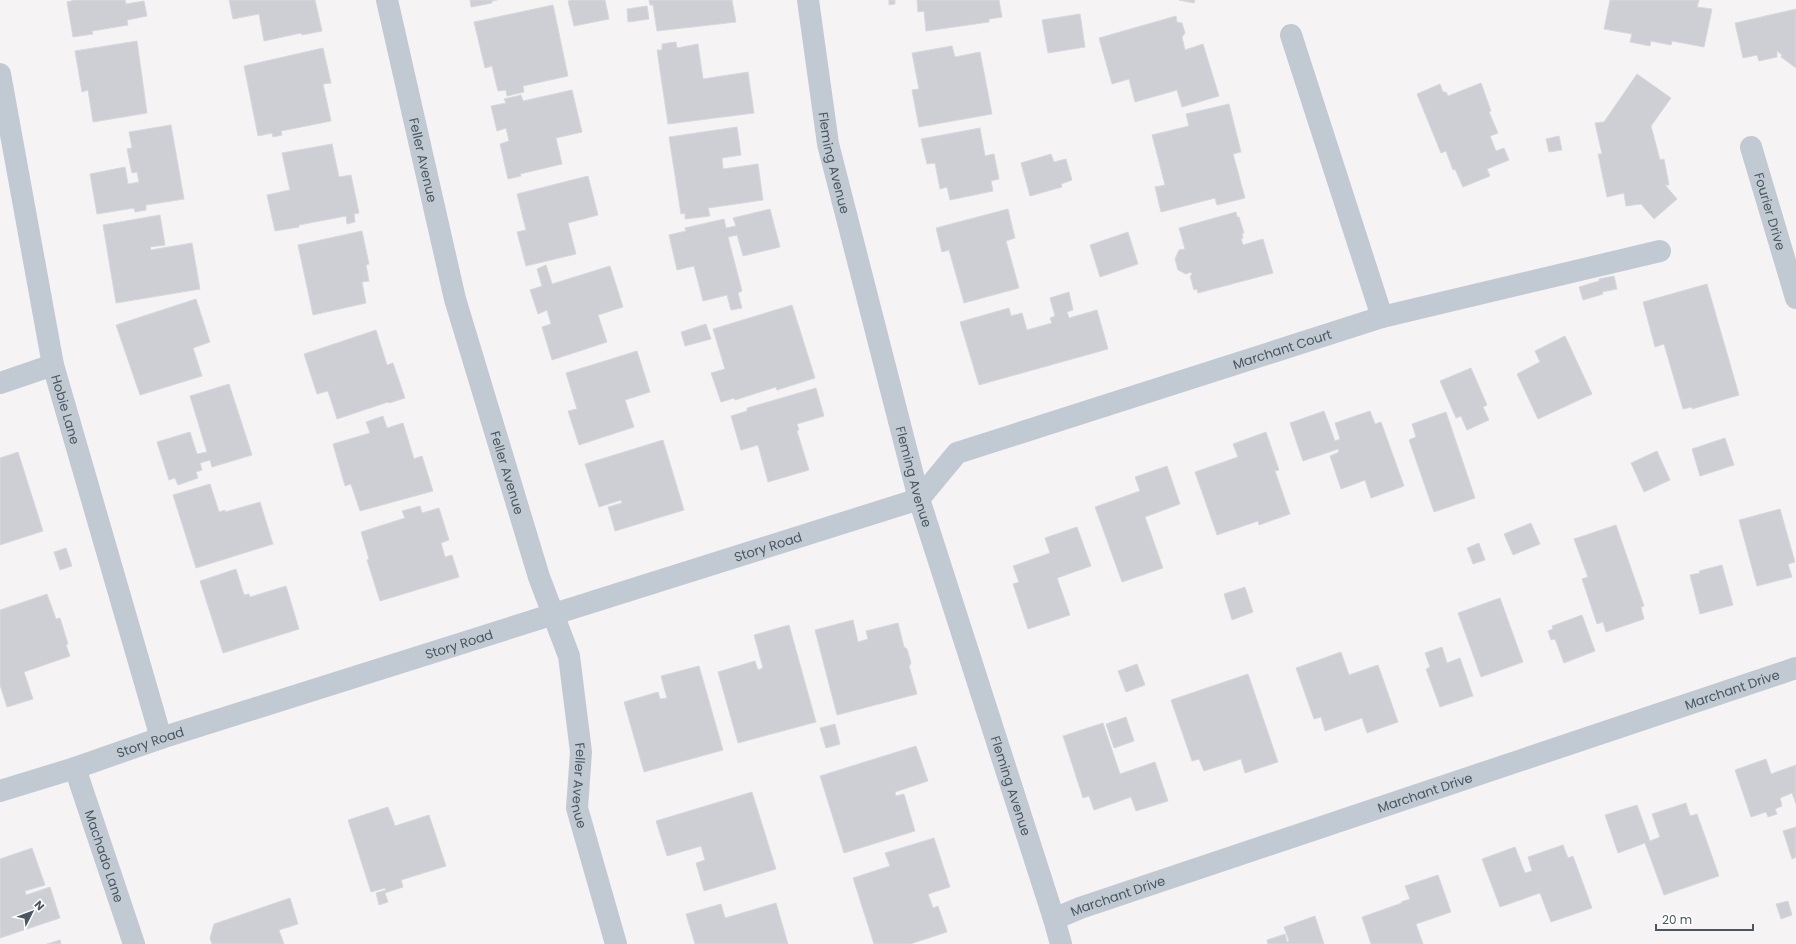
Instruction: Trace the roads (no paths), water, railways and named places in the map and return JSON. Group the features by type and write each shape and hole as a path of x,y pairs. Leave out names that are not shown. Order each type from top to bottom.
{"street":[{"name":"Feller Avenue","path":"387,0 455,299 539,577 569,656 581,752 577,808 616,944"},
{"name":"Fleming Avenue","path":"808,0 828,144 919,499 1061,944"},
{"path":"1291,35 1382,317"},
{"name":"Hobie Lane","path":"0,74 54,365 161,738"},
{"name":"Fourier Drive","path":"1751,147 1796,298"},
{"name":"Marchant Court","path":"919,499 957,453 1382,317 1660,251"},
{"path":"0,383 54,365"},
{"name":"Story Road","path":"0,791 75,768 161,738 919,499"},
{"name":"Marchant Drive","path":"1054,919 1095,903 1796,668"},
{"name":"Machado Lane","path":"75,768 134,944"}]}
